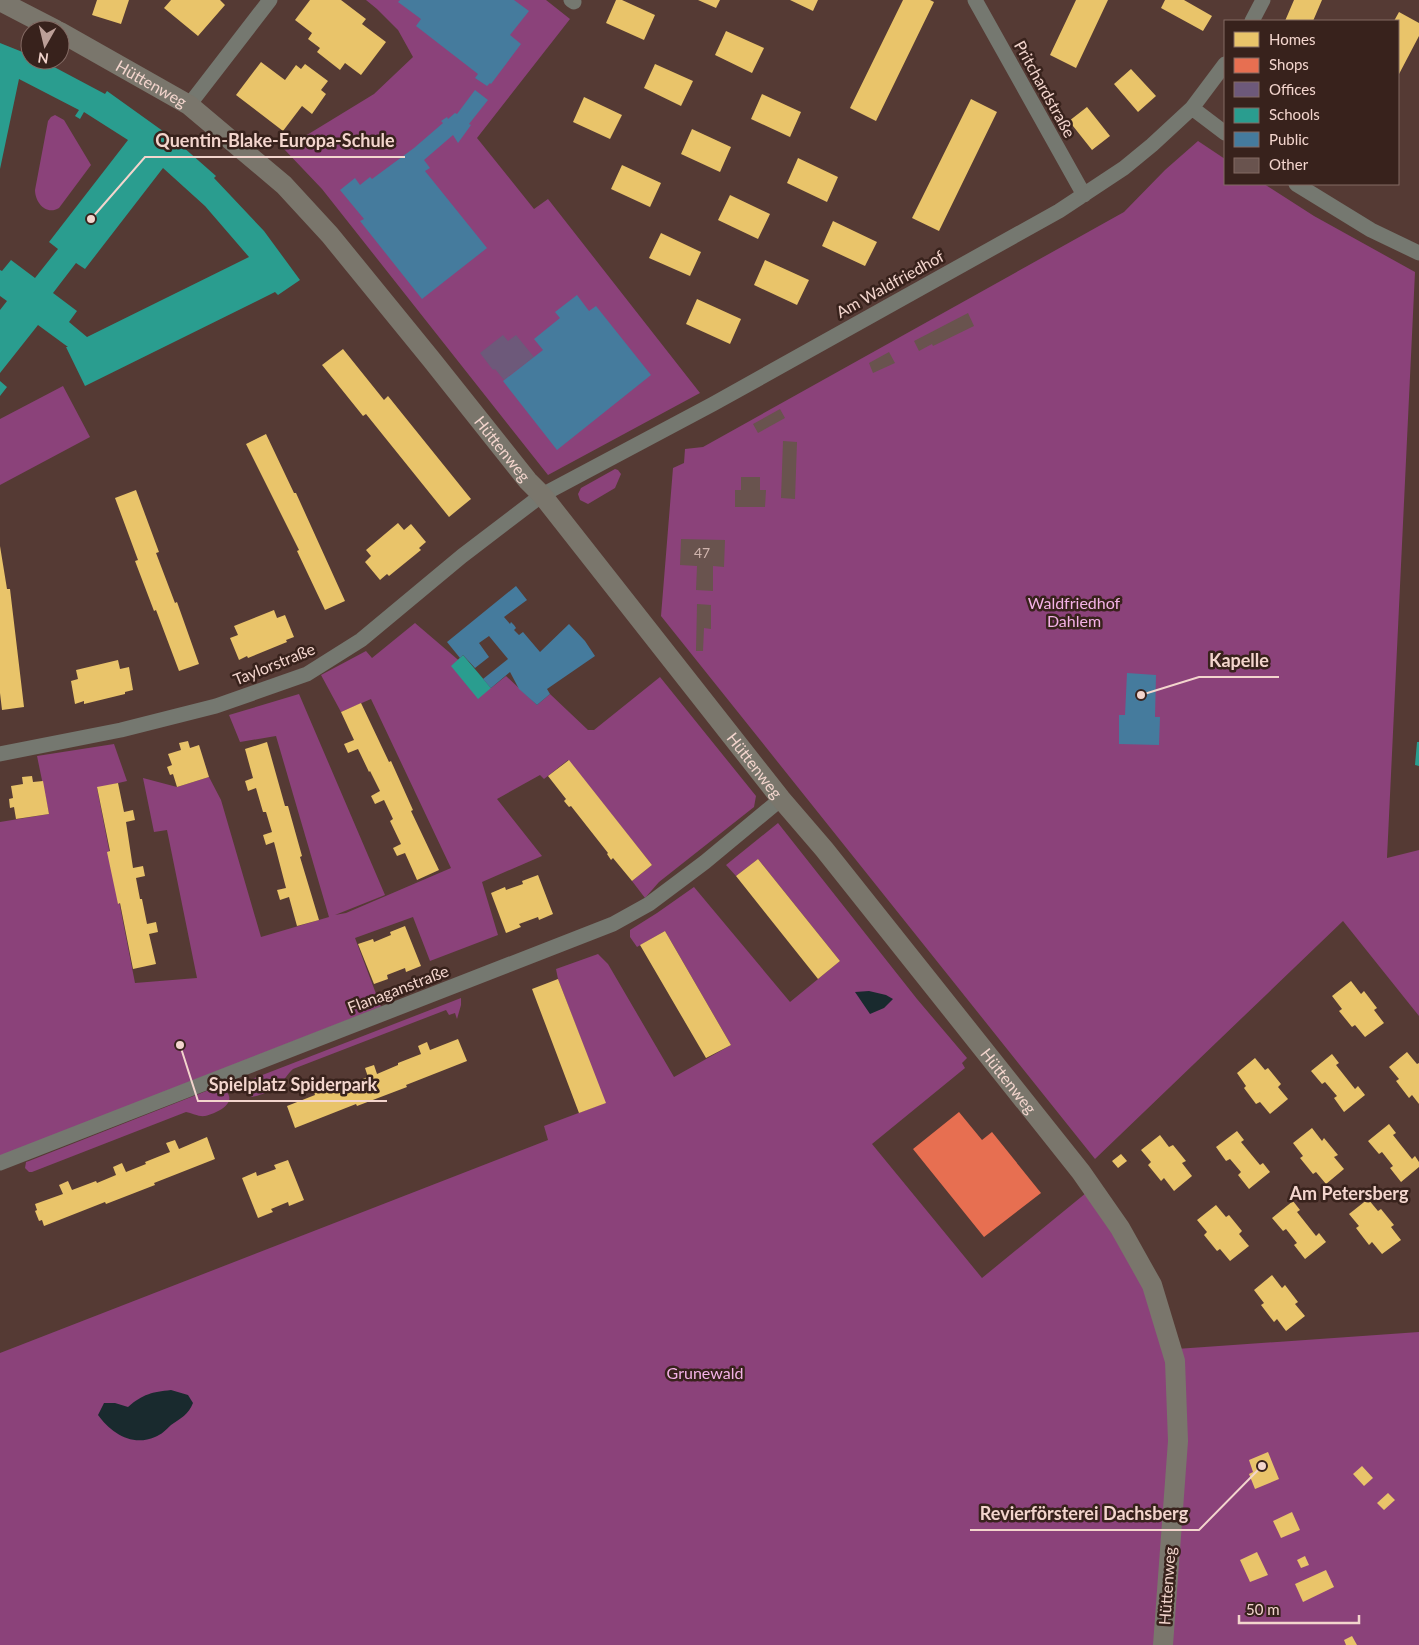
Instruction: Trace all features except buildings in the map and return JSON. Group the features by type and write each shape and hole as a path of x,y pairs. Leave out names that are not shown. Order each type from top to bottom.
{"main road":[{"path":"0,0 37,20"},
{"name":"Hüttenweg","path":"70,38 189,105 284,185 330,235 542,496 781,798 824,849 1084,1176 1120,1228 1152,1285 1171,1342 1175,1361 1178,1432 1163,1645"}],"street":[{"path":"189,105 270,0"},
{"name":"Pritchardstraße","path":"975,0 1084,195"},
{"path":"1253,20 1263,0"},
{"name":"Am Waldfriedhof","path":"542,496 713,404 1084,195 1124,168 1192,108 1224,65"},
{"path":"1192,108 1224,132"},
{"path":"1298,185 1372,230 1419,253"},
{"name":"Taylorstraße","path":"0,754 121,730 216,706 307,674 361,640 462,556 542,496"},
{"name":"Flanaganstraße","path":"0,1164 613,924 649,904 705,862 781,798"}],"green space":[{"path":"366,0 546,0 570,19 477,138 534,209 548,199 700,393 548,475 322,189 284,149 374,94 413,57 398,30"},
{"path":"55,115 64,120 91,165 59,208 50,210 39,203 35,190 48,121"},
{"name":"Waldfriedhof Dahlem","path":"1198,141 1224,158 1224,185 1266,185 1314,216 1415,272 1387,858 1419,850 1419,1016 1343,921 1095,1159 661,616 673,468 684,463 685,449 703,447 1124,212 1165,170"},
{"path":"63,386 90,437 0,485 0,419"},
{"path":"615,469 621,474 615,488 588,504 580,500 578,494 581,488"},
{"path":"415,623 491,688 506,676 537,705 550,694 588,730 594,730 660,677 756,796 754,807 659,882 645,898 632,881 652,865 568,760 544,779 540,775 497,799 542,856 482,882 498,935 430,961 413,917 355,938 381,1007 0,1156 0,822 49,814 37,756 114,744 127,781 97,788 135,983 197,978 167,830 154,832 143,778 177,787 209,777 221,800 261,937 329,917 276,736 240,742 229,715 299,694 385,895 335,915 346,913 451,868 371,699 341,712 321,675 366,651 372,658"},
{"name":"Grunewald","path":"778,823 917,999 967,1058 962,1063 965,1068 872,1144 982,1278 1086,1193 1112,1231 1134,1269 1147,1297 1162,1350 1419,1332 1419,1645 0,1645 0,1353 548,1140 544,1126 605,1103 558,979 556,969 598,954 608,964 674,1077 731,1045 665,931 637,947 630,937 630,930 694,887 790,1002 840,961 758,859 736,876 726,865"},
{"path":"461,998 457,1019 455,1013 449,1015 446,1010 293,1069 279,1085 267,1092 252,1097 243,1090 242,1083"},
{"path":"219,1086 226,1091 229,1100 223,1108 211,1114 203,1116 186,1112 32,1172 25,1168 26,1162"}],"shaded area":[{"path":"869,991 886,995 893,999 884,1008 870,1014 855,992"},
{"path":"171,1390 188,1395 193,1403 184,1416 155,1437 146,1440 130,1439 116,1433 98,1415 104,1403 115,1403 128,1407 148,1394"}],"place":[{"name":"Quentin-Blake-Europa-Schule","path":"91,219"},
{"name":"Kapelle","path":"1141,695"},
{"name":"Spielplatz Spiderpark","path":"180,1045"},
{"name":"Revierförsterei Dachsberg","path":"1262,1466"}],"district":[{"name":"Am Petersberg","path":"1349,1194"}]}
